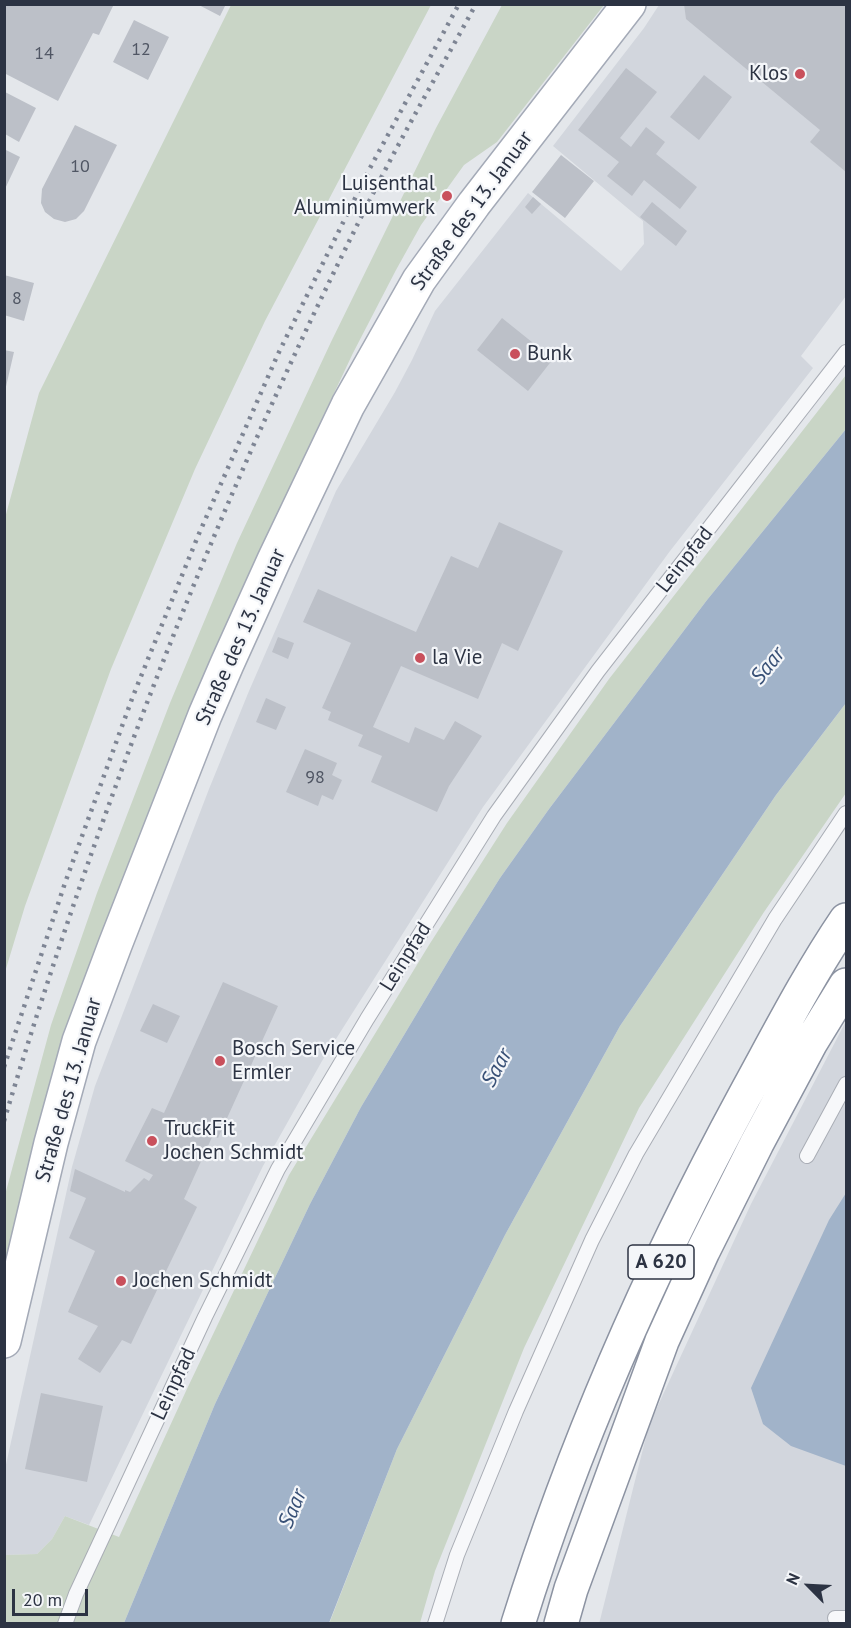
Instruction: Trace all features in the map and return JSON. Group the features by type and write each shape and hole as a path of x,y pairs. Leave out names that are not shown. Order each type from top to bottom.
{"main road":[{"name":"Straße des 13. Januar","path":"4,1341 51,1143 79,1041 205,716 274,560 348,405 419,280 474,204 629,4"},
{"name":"A 620","path":"518,1623 531,1581 582,1444 630,1328 668,1246 787,1017 846,920"},
{"name":"A 620","path":"561,1623 582,1557 662,1341 703,1251 757,1143 811,1042 846,985"}],"lane":[{"name":"Leinpfad","path":"65,1623 76,1594 205,1317 278,1169 367,1019 494,816 598,671 846,352"},
{"path":"435,1623 457,1555 516,1411 592,1240 636,1154 775,919 846,813"},
{"path":"807,1156 846,1084"}],"shaded area":[{"path":"659,5 846,5 846,296 801,356 813,368 670,551 483,807 322,1061 263,1166 89,1525 65,1516 52,1539 37,1554 5,1555 5,1469 72,1167 95,1086 249,691 336,491 395,392 435,311 528,193 621,271 644,244 643,221 553,146 644,28"},
{"path":"846,1021 846,1623 599,1624 649,1425 751,1204"}],"green space":[{"path":"231,5 431,5 265,321 195,469 111,669 25,906 5,972 5,518 39,393"},
{"path":"502,5 604,5 497,142 464,165 421,225 353,353 259,552 190,710 68,1029 48,1089 5,1283 5,1195 51,1025 97,893 170,703 237,543 331,342 436,128"},
{"path":"846,375 846,429 707,600 549,809 500,878 361,1107 310,1204 215,1404 124,1623 5,1623 4,1555 37,1554 52,1539 65,1516 119,1537 289,1175 429,945 507,823 609,679"},
{"path":"846,703 846,793 764,912 639,1108 524,1348 435,1571 420,1623 329,1624 397,1449 505,1235 620,1026 776,795"}],"water":[{"name":"Saar","path":"846,429 846,703 776,795 620,1026 505,1235 397,1449 329,1623 124,1623 215,1404 310,1204 361,1107 456,948 500,878 549,809 707,600"},
{"path":"846,1193 846,1466 791,1446 763,1424 751,1388 829,1220"}],"building":[{"path":"4,4 114,4 99,35 93,33 58,101 4,73"},
{"path":"197,4 226,4 220,16"},
{"name":"Klos","path":"684,4 846,4 846,172 810,142 820,130 686,19"},
{"path":"134,20 169,37 148,80 113,62"},
{"path":"626,68 657,92 620,138 631,147 646,127 665,142 656,154 697,187 680,209 644,180 632,196 607,176 619,162 578,130"},
{"path":"704,75 732,97 699,140 670,117"},
{"path":"5,92 36,108 19,142 5,134"},
{"path":"75,125 117,145 84,211 76,219 65,222 54,219 45,212 41,203 42,189"},
{"path":"4,149 20,157 4,191"},
{"path":"561,155 594,181 565,218 532,192"},
{"path":"533,197 541,204 532,214 525,207"},
{"path":"652,202 687,231 676,246 640,217"},
{"path":"4,275 34,283 24,321 4,315"},
{"name":"Bunk","path":"502,318 553,359 528,391 477,350"},
{"path":"4,350 14,352 5,391 4,390"},
{"name":"la Vie","path":"499,522 563,551 518,651 502,643 478,699 401,666 373,727 409,743 415,727 444,740 455,721 482,736 449,786 437,812 371,782 382,756 358,746 363,735 328,720 331,712 322,708 351,643 303,622 318,589 416,632 451,556 478,568"},
{"path":"278,637 294,643 288,659 272,652"},
{"path":"266,698 286,707 276,730 256,722"},
{"path":"305,749 337,763 332,775 342,780 333,800 322,795 318,806 286,792"},
{"path":"223,982 278,1006 218,1138 213,1135 184,1199 197,1207 131,1344 122,1340 100,1373 78,1359 98,1326 68,1312 95,1251 69,1238 86,1198 70,1191 75,1169 125,1192 125,1190 130,1192 144,1178 149,1181 153,1175 125,1161 152,1108 164,1113"},
{"path":"153,1004 180,1016 167,1043 140,1031"},
{"path":"41,1393 103,1406 87,1482 25,1469"}],"railway":[{"path":"4,1067 65,883 133,696 198,536 278,354 370,168 459,4"},
{"path":"4,1121 42,999 126,759 220,522 325,290 393,154 476,4"}],"place":[{"name":"Klos","path":"800,74"},
{"name":"Luisenthal Aluminiumwerk","path":"447,196"},
{"name":"Bunk","path":"515,354"},
{"name":"la Vie","path":"420,658"},
{"name":"Bosch Service Ermler","path":"220,1061"},
{"name":"TruckFit Jochen Schmidt","path":"152,1141"},
{"name":"Jochen Schmidt","path":"121,1281"}]}
